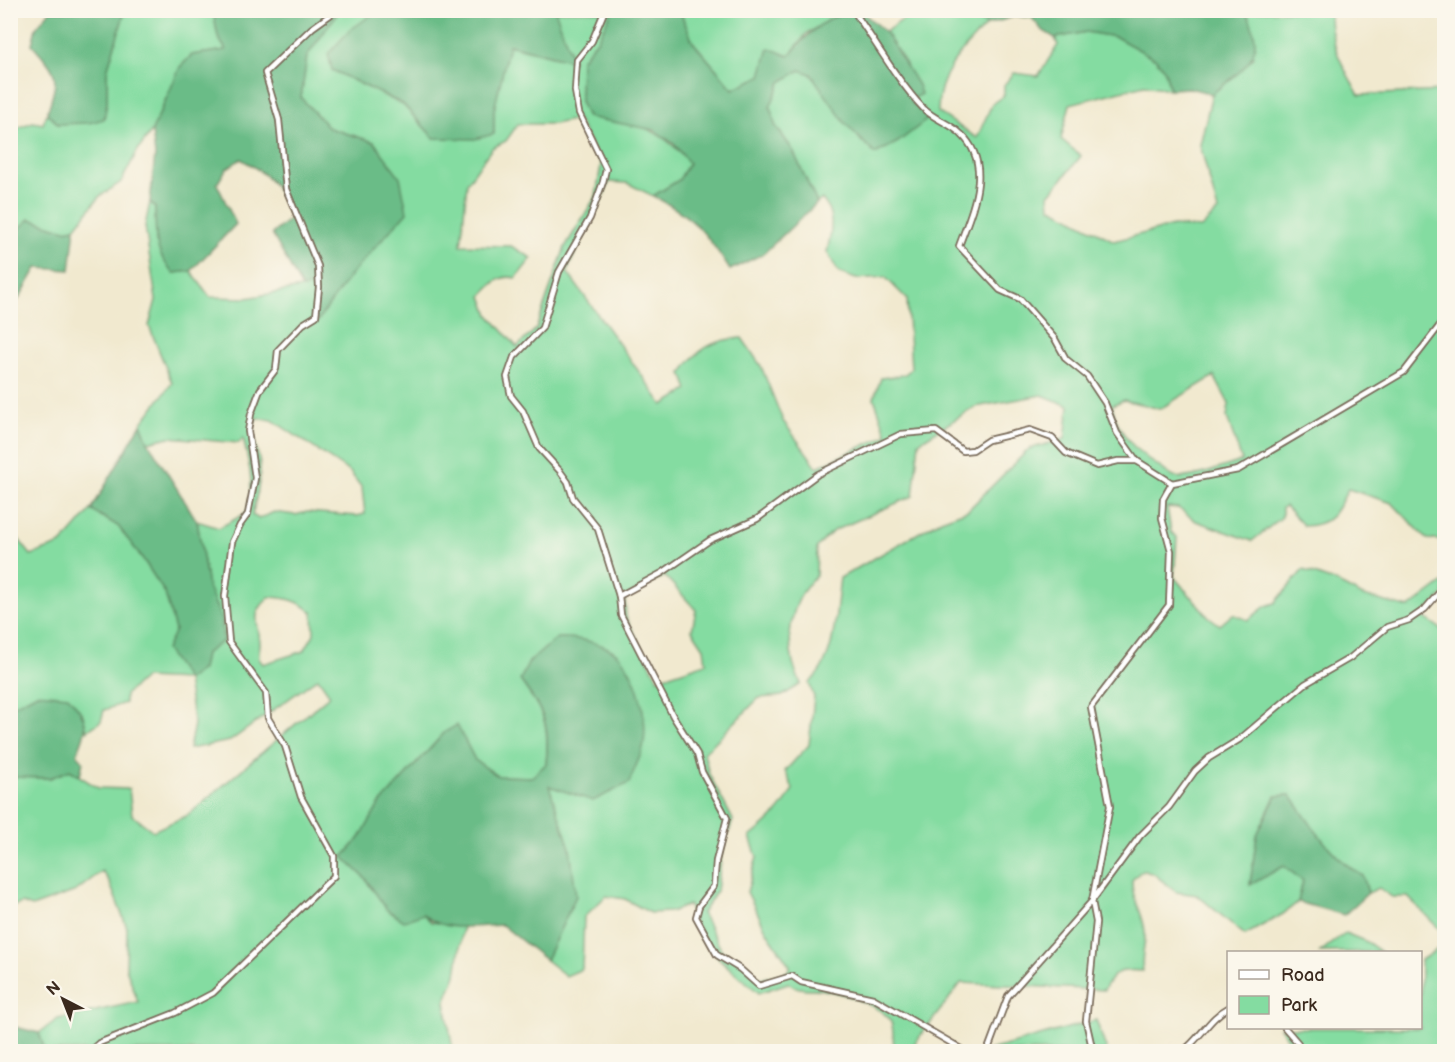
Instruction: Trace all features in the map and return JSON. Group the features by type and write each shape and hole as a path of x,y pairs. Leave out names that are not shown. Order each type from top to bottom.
{"street":[{"path":"89,1052 99,1043 175,1013 213,993 334,876 334,856 301,797 285,746 268,718 266,693 229,642 225,596 232,542 248,514 255,478 248,431 251,414 261,390 276,369 278,350 303,324 316,316 319,287 318,267 286,189 279,120 265,73 312,28 337,10"},
{"path":"605,10 592,41 577,60 576,91 579,113 606,169 603,182 590,218 559,272 542,328 514,357 507,377 511,396 523,411 538,448 560,471 568,482 573,498 598,529 619,596 621,615 673,716 697,754 702,772 728,818 717,861 714,886 699,906 696,917 717,955 740,969 759,986 792,976 801,982 873,998 967,1052"},
{"path":"853,10 924,110 960,132 972,146 979,168 977,192 959,246 1000,290 1020,299 1055,339 1066,359 1087,376 1105,403 1117,433 1137,461 1172,483 1238,470 1404,372 1444,320"},
{"path":"619,596 662,573 710,540 757,519 818,474 901,434 936,431 963,451 973,450 988,440 1030,430 1052,438 1066,453 1098,466 1118,461 1137,461"},
{"path":"1093,1052 1086,1021 1096,922 1092,901 1110,806 1091,707 1169,606 1171,551 1162,518 1163,500 1172,483"},
{"path":"987,1052 1008,996 1092,901 1113,870 1140,836 1169,807 1194,771 1209,758 1240,739 1305,684 1350,658 1387,627 1409,620 1425,609 1444,587"},
{"path":"1182,1052 1202,1035 1219,1013 1227,1009"},
{"path":"1286,1029 1298,1043 1297,1052"}],"green space":[{"path":"555,10 573,61 509,45 494,110 494,134 475,139 434,138 403,104 332,70 328,54 350,30 377,11"},
{"path":"664,10 681,14 693,42 733,89 761,76 769,48 789,56 820,25 839,15 861,11 885,32 918,85 921,94 910,101 928,119 898,142 875,154 845,123 811,74 800,70 781,82 770,107 775,125 792,149 817,203 763,254 730,270 698,226 667,203 653,196 679,180 689,163 674,144 654,130 587,117 580,101 581,60 598,39 612,11"},
{"path":"693,10 843,11 806,34 789,56 761,76 733,89 693,42 681,14"},
{"path":"50,11 125,11 107,71 107,103 104,119 89,123 58,124 47,113 54,90 54,75 52,69 32,44 36,28"},
{"path":"125,11 213,11 218,37 226,50 192,55 166,98 152,131 138,150 121,182 99,197 75,228 65,230 30,219 11,236 10,119 17,128 33,122 43,124 47,113 58,124 107,103 107,71"},
{"path":"213,11 339,11 307,56 301,98 329,128 374,142 400,177 407,212 352,273 317,322 312,313 315,300 313,286 302,288 272,234 292,217 267,177 241,159 226,169 217,184 236,224 191,271 174,273 167,266 159,251 155,207 150,202 155,155 152,131 180,67 192,55 226,50 218,37"},
{"path":"339,11 377,11 332,70 403,105 434,138 494,134 494,110 508,45 572,61 555,11 612,11 598,39 581,60 580,101 587,117 631,124 656,133 678,150 689,163 679,180 653,196 627,183 609,182 567,272 663,405 688,390 682,373 700,352 715,343 742,338 761,366 783,421 817,467 887,435 874,398 881,378 904,375 911,369 907,299 885,277 856,279 839,273 827,252 831,224 829,211 822,199 817,203 792,149 775,125 770,107 781,82 800,70 811,74 862,142 910,100 906,64 885,32 915,11 973,11 973,18 987,25 960,53 946,75 938,112 977,138 992,104 1004,95 1004,85 1014,73 1038,76 1058,45 1055,38 1086,32 1116,37 1156,59 1165,71 1170,89 1144,85 1070,104 1061,139 1081,156 1049,195 1050,207 1114,241 1173,226 1201,228 1218,211 1200,145 1212,94 1253,58 1247,14 1242,11 1330,11 1335,45 1359,95 1444,91 1444,541 1427,539 1392,503 1348,489 1336,511 1327,520 1304,526 1285,506 1282,508 1282,517 1252,541 1196,521 1178,508 1167,507 1171,532 1177,537 1174,577 1208,616 1220,625 1233,614 1248,620 1266,606 1275,603 1303,570 1336,582 1363,596 1409,608 1444,582 1444,594 1422,616 1444,631 1444,934 1408,897 1392,897 1379,888 1368,893 1363,876 1331,850 1290,795 1275,796 1257,835 1250,884 1284,866 1303,881 1298,902 1283,914 1245,935 1197,895 1176,892 1154,874 1142,870 1132,880 1132,887 1145,932 1143,971 1119,972 1111,978 1104,990 961,983 909,1051 894,1050 891,1022 887,1016 861,1001 831,991 801,988 788,983 759,993 726,965 707,945 693,920 689,905 670,912 650,913 625,899 606,896 584,917 582,969 566,976 546,960 576,896 548,785 629,783 520,680 544,719 547,738 546,764 532,777 498,776 475,760 457,726 445,732 379,805 360,838 343,857 365,878 373,891 423,914 431,922 463,926 456,975 445,1002 453,1051 45,1051 39,1033 58,1019 138,1002 126,968 127,928 109,881 102,871 76,891 32,907 22,903 11,907 11,777 50,778 70,770 98,788 129,789 132,815 153,831 188,815 330,695 318,678 230,741 189,749 194,724 187,680 144,678 125,695 125,703 104,710 101,721 87,731 82,712 37,693 11,707 10,517 16,536 31,555 61,544 91,510 118,526 143,559 165,593 175,630 202,669 205,654 223,641 222,621 208,587 197,521 219,528 246,513 251,485 248,458 243,438 239,443 169,437 148,442 141,424 172,383 149,326 156,300 145,226 150,202 155,207 156,242 174,273 191,271 210,297 247,298 313,286 315,300 312,313 317,321 352,273 374,142 329,128 301,98 307,56","holes":["577,119 601,164 596,196 565,247 536,329 517,347 489,315 482,296 496,281 505,277 516,278 532,258 511,246 461,245 467,183 492,148 506,141 518,124 554,124","1214,376 1229,404 1227,417 1242,461 1189,477 1172,476 1143,454 1123,432 1114,415 1112,405 1124,400 1160,409","1042,395 1069,406 1065,439 1029,449 968,510 941,520 840,578 830,649 825,662 809,683 814,697 809,745 785,771 793,789 785,803 750,837 757,857 747,892 767,932 790,966 787,972 761,979 745,965 722,951 702,913 717,891 722,852 733,820 709,774 704,753 759,698 782,696 801,684 792,656 791,627 799,600 806,587 816,576 817,547 833,531 913,496 919,442 975,407","256,418 272,420 350,472 362,488 365,514 357,516 307,512 295,515 274,512 259,519 252,515 259,486 260,468 253,432","665,576 696,610 692,630 704,648 706,663 658,679 626,617 625,597","269,597 293,600 313,613 314,634 304,651 263,664 259,659 257,619 259,609"]},
{"path":"973,11 1242,11 1251,21 1255,49 1246,66 1212,94 1190,88 1170,89 1165,71 1156,59 1116,37 1086,32 1055,38 1042,30 1032,18 1016,16 987,25 973,18"},
{"path":"30,219 65,230 75,228 70,270 37,268 18,300 11,298 11,236"},
{"path":"141,424 148,442 197,521 208,587 222,621 223,641 205,654 202,669 187,680 166,650 175,630 165,593 118,526 91,510"},
{"path":"557,638 589,641 608,648 618,655 626,665 639,692 645,736 643,748 629,783 593,801 549,786 570,848 576,896 546,960 502,925 450,926 431,920 423,914 404,921 387,910 365,878 343,857 360,838 379,805 445,732 457,725 475,760 498,776 532,777 546,764 547,738 544,719 520,680 529,662"},
{"path":"37,693 68,696 80,711 85,729 77,754 83,761 80,776 70,770 50,778 11,777 11,707"},
{"path":"1290,795 1331,850 1363,876 1368,893 1344,915 1298,902 1303,881 1284,866 1250,885 1257,835 1276,796"},
{"path":"1345,933 1367,942 1380,951 1321,951"},
{"path":"1444,945 1444,1051 1290,1051 1291,1043 1281,1029 1422,1029 1422,959"},
{"path":"1096,1020 1107,1051 983,1052"},
{"path":"11,1026 39,1033 45,1051 11,1051"}]}
